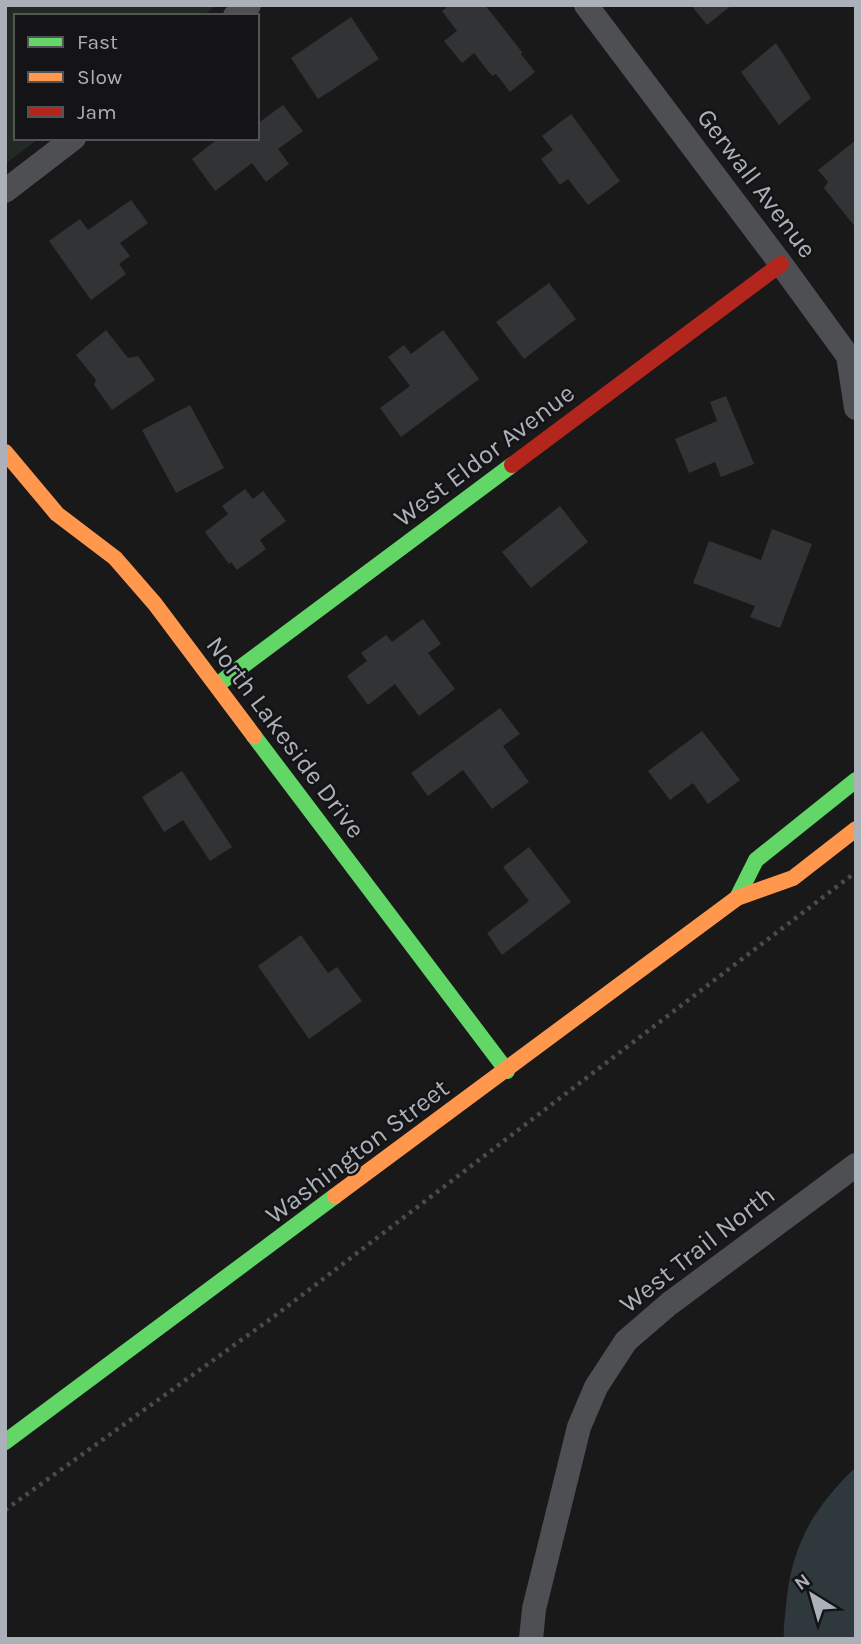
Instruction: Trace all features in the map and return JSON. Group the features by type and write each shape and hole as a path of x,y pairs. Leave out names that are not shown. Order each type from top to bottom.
{"street":[{"name":"Gerwall Avenue","path":"586,5 848,356 856,408"},
{"path":"5,191 71,140"},
{"name":"West Eldor Avenue","path":"217,685 781,264"},
{"name":"North Lakeside Drive","path":"5,452 57,514 115,558 155,604 507,1071"},
{"name":"Washington Street","path":"737,898 756,860 856,780"},
{"name":"Washington Street","path":"5,1442 737,898 793,878 856,829"},
{"name":"West Trail North","path":"531,1639 534,1609 579,1427 596,1387 626,1341 669,1304 856,1166"}],"path":[{"path":"5,1510 276,1315 856,872"}],"shaded area":[{"path":"5,5 217,5 206,14 14,14 14,140 37,140 5,164"},
{"path":"856,1467 856,1639 784,1639 789,1584 799,1546 816,1513"}],"building":[{"path":"450,5 485,5 535,72 510,92 496,74 492,76 474,53 462,63 444,41 457,31 442,11"},
{"path":"691,5 732,5 707,25"},
{"path":"351,17 379,59 318,99 291,58"},
{"path":"776,43 811,98 779,125 741,72"},
{"path":"283,105 303,131 278,149 289,164 266,182 252,163 215,191 192,159 216,140 259,140 259,123"},
{"path":"571,114 620,181 588,205 568,179 560,185 541,159 553,150 542,136"},
{"path":"856,140 856,228 824,188 828,182 818,170"},
{"path":"131,200 148,223 120,243 130,256 119,264 126,274 91,300 49,241 80,219 88,230"},
{"path":"549,283 576,319 524,359 496,322"},
{"path":"106,330 128,358 138,356 155,380 112,410 94,385 96,380 76,355"},
{"path":"443,330 479,379 401,437 380,408 410,386 388,357 404,345 411,354"},
{"path":"726,396 754,464 721,477 715,462 689,473 675,439 717,421 710,402"},
{"path":"190,405 224,468 176,493 142,430"},
{"path":"245,489 253,499 263,491 286,521 260,540 266,549 237,570 231,562 229,564 205,532 228,514 222,506"},
{"path":"560,506 588,542 531,588 502,552"},
{"path":"772,529 812,544 780,628 750,617 755,606 693,583 709,541 761,560"},
{"path":"423,619 441,644 428,653 455,689 419,716 395,684 368,705 347,676 367,661 361,653 386,635 392,642"},
{"path":"500,708 520,734 503,746 529,782 492,809 463,770 428,796 411,773"},
{"path":"702,731 740,780 708,804 693,783 670,800 648,771"},
{"path":"182,771 232,847 210,861 183,820 164,832 142,797"},
{"path":"529,847 571,902 502,955 487,933 529,901 503,867"},
{"path":"301,935 328,973 337,967 362,1001 309,1039 258,966"}],"traffic: fast":[{"path":"217,685 512,465"},
{"path":"254,736 507,1071"},
{"path":"737,898 756,860 856,780"},
{"path":"5,1442 335,1196"}],"traffic: slow":[{"path":"5,452 57,514 115,558 155,604 254,736"},
{"path":"335,1196 737,898 793,878 856,829"}],"traffic: jam":[{"path":"512,465 781,264"}]}
